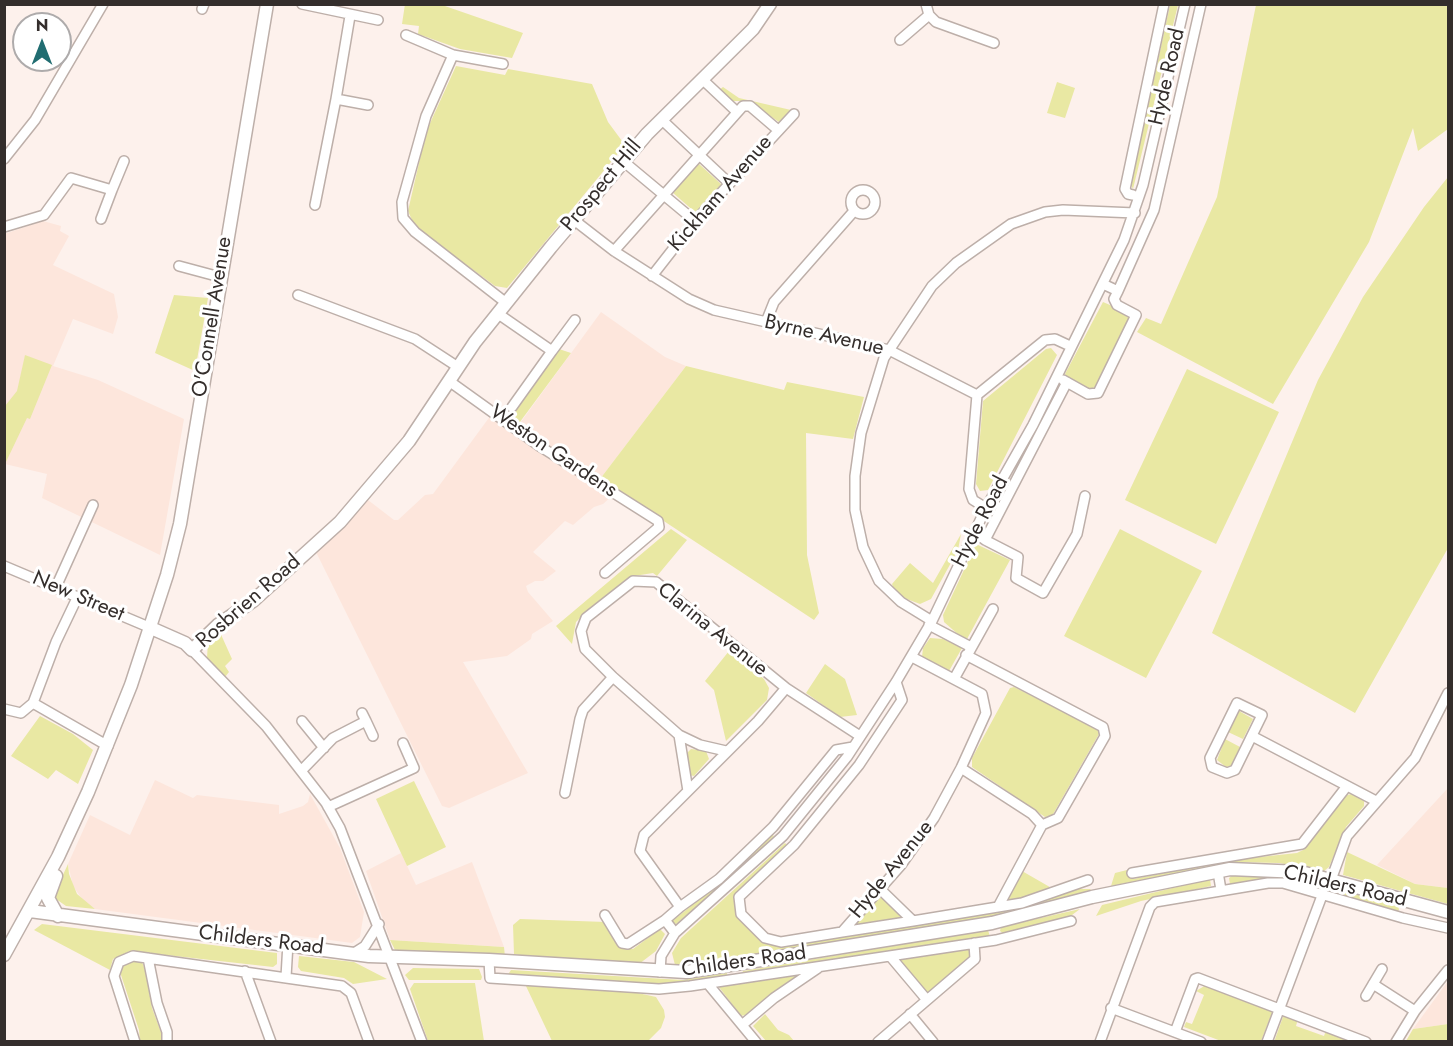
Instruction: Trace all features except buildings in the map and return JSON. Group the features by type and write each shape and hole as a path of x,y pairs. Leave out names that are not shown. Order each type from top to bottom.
{"main road":[{"name":"O'Connell Avenue","path":"58,857 108,746 151,628 180,524 267,4"},
{"name":"Prospect Hill","path":"449,381 505,302 623,161 661,119 753,29 770,4"},
{"name":"Rosbrien Road","path":"192,650 218,625 254,600 340,522 390,465 449,381"},
{"path":"151,628 185,643 192,650"},
{"path":"6,949 30,911 58,857"},
{"path":"58,857 59,868 48,898 58,916"},
{"name":"Childers Road","path":"30,911 288,943 354,954 489,960 660,972 686,972 734,965 992,923 1092,897 1218,872 1256,868 1301,872 1449,912"}],"street":[{"path":"4,159 35,120 103,4"},
{"path":"302,4 350,16 378,20"},
{"path":"926,4 929,15 936,22 994,43"},
{"path":"1134,195 1128,194 1125,189 1164,4"},
{"name":"Hyde Road","path":"660,972 661,956 675,933 783,836 846,757 912,657 931,623 986,508 1033,425 1070,346 1103,284 1135,213 1185,4"},
{"path":"1056,375 1088,394 1098,393 1136,315 1115,303 1118,291 1154,210 1201,4"},
{"path":"900,40 929,15"},
{"path":"315,205 350,16"},
{"path":"406,34 453,55 503,64"},
{"path":"453,55 426,116 402,202 403,218 415,232 505,302"},
{"path":"702,79 737,112"},
{"path":"336,99 368,105"},
{"path":"614,251 743,105 750,106 778,130"},
{"name":"Kickham Avenue","path":"652,276 695,220 794,114"},
{"path":"661,119 729,183"},
{"path":"101,219 124,161"},
{"path":"623,161 695,220"},
{"path":"4,227 44,215 71,178 112,189"},
{"path":"998,907 1042,825 1058,818 1105,736 1102,727 969,651 902,602 879,581 863,547 855,510 855,476 861,433 871,396 889,350 920,301 943,274 1011,224 1044,212 1063,210 1135,213"},
{"path":"766,322 774,302 854,211"},
{"name":"Byrne Avenue","path":"574,220 614,251 652,276 689,299 714,310 889,350 976,395"},
{"path":"179,267 220,277"},
{"path":"1103,284 1118,291"},
{"path":"298,295 415,339 459,366"},
{"path":"497,313 552,351"},
{"path":"512,407 575,320"},
{"path":"986,508 973,500 969,489 976,395 1045,340 1055,339 1070,346"},
{"name":"Weston Gardens","path":"449,381 541,447 658,521 659,527 605,573"},
{"path":"985,540 1067,382"},
{"path":"973,534 1018,557 1016,578 1043,593 1077,534 1085,496"},
{"path":"56,587 93,505"},
{"name":"New Street","path":"4,566 151,628"},
{"name":"Clarina Avenue","path":"786,688 758,721 726,751 700,745 679,735 613,677 585,649 580,630 585,618 633,581 656,582 786,688 860,736"},
{"path":"4,709 21,713 33,703 56,642 77,598"},
{"path":"954,679 993,609"},
{"name":"Rosbrien Road","path":"192,650 266,726 303,770 328,807 340,828 422,1041"},
{"name":"Hyde Avenue","path":"896,682 902,700 888,725 860,765 794,845 739,897 741,914 765,938 781,942 842,932 880,889 934,818 961,768 987,713 982,694 912,657"},
{"path":"565,793 583,710 613,677"},
{"path":"1331,880 1347,836 1415,758 1447,699"},
{"path":"33,703 108,746"},
{"path":"1237,703 1262,715 1252,736 1232,773 1227,773 1210,763 1237,703"},
{"path":"874,715 888,725"},
{"path":"303,770 333,738 364,717 373,736"},
{"path":"302,721 324,748"},
{"path":"679,735 687,791"},
{"path":"1252,736 1376,801"},
{"path":"328,807 414,768 403,743"},
{"path":"605,915 622,943 628,944 665,920 683,904 720,879 773,827 836,750 853,747"},
{"path":"698,914 683,904 640,851 640,844 644,835 726,751"},
{"path":"846,757 860,765"},
{"path":"961,768 1032,814 1042,825"},
{"path":"1132,873 1302,844 1347,786"},
{"path":"773,827 794,845"},
{"path":"1218,872 1221,890"},
{"path":"842,932 1022,903 1088,880"},
{"path":"1100,1041 1152,904 1161,900 1276,883 1323,893 1403,918 1449,928"},
{"path":"880,889 913,921"},
{"path":"1267,1041 1323,893"},
{"path":"1403,918 1406,902"},
{"path":"665,920 675,933"},
{"path":"489,960 490,978 659,989 708,984 996,940 1071,921"},
{"path":"992,923 996,940"},
{"path":"354,954 366,946 378,924"},
{"path":"286,977 288,943"},
{"path":"878,1041 975,960 974,943"},
{"path":"890,956 927,1000"},
{"path":"135,1041 114,976 119,962 125,958 148,958 327,982 349,990 369,1041"},
{"path":"148,958 157,1003 167,1032 167,1041"},
{"path":"734,965 736,979"},
{"path":"742,1025 774,998 820,966"},
{"path":"1366,996 1382,969"},
{"path":"1396,1041 1415,1011 1449,970"},
{"path":"245,971 271,1041"},
{"path":"1175,1032 1195,979 1198,978 1366,1041"},
{"path":"708,984 756,1041"},
{"path":"1373,984 1415,1011"},
{"path":"1111,1008 1175,1032 1187,1039 1201,1041"},
{"path":"910,1014 933,1041"}],"shaded area":[{"path":"405,4 442,5 523,33 512,58 460,49 418,34 419,26 402,24"},
{"path":"1170,5 1178,5 1133,189 1131,185"},
{"path":"1256,5 1448,5 1448,129 1418,151 1413,128 1369,242 1273,404 1137,332 1146,318 1161,324 1217,197"},
{"path":"456,66 505,75 508,69 592,84 608,122 625,145 507,288 495,286 415,227 408,211 426,132"},
{"path":"1057,82 1075,88 1065,118 1047,113"},
{"path":"723,87 739,98 791,110 779,122 748,101 733,101 719,90"},
{"path":"698,163 722,185 696,213 672,192"},
{"path":"1448,177 1448,548 1355,713 1212,633 1318,380 1363,297 1424,207"},
{"path":"43,221 61,226 60,231 69,236 53,265 114,294 118,317 113,334 73,319 53,366 98,380 184,419 160,555 42,498 47,474 5,464 4,234"},
{"path":"174,295 208,298 195,371 155,353"},
{"path":"1103,302 1117,308 1130,319 1096,387 1089,389 1067,379 1065,374"},
{"path":"601,312 665,357 686,366 597,483 613,495 573,525 565,521 533,552 556,571 543,581 535,581 526,586 528,592 553,621 532,634 531,639 507,656 463,662 528,773 449,808 442,806 315,550 368,500 394,520 398,520 425,495 433,494 491,415 515,430"},
{"path":"1051,348 1057,355 988,490 980,491 976,484 983,401 1046,349"},
{"path":"559,349 571,353 514,430 502,422"},
{"path":"25,355 52,365 30,419 27,418 5,464 5,406 17,391"},
{"path":"686,366 784,390 787,382 864,397 853,439 806,433 807,555 819,613 814,620 600,479"},
{"path":"1187,369 1279,412 1216,544 1125,500"},
{"path":"671,529 687,540 657,576 653,573 634,576 590,608 576,622 572,644 556,626"},
{"path":"1120,529 1202,571 1146,678 1064,636"},
{"path":"961,534 958,550 931,599 920,604 896,595 892,584 910,563 933,583"},
{"path":"976,544 1010,560 967,639 944,622 943,615"},
{"path":"219,630 232,659 225,666 229,672 225,677 207,658 208,642"},
{"path":"930,638 943,639 962,648 949,671 922,657 923,648"},
{"path":"729,651 764,679 769,688 767,700 726,741 714,690 705,681"},
{"path":"825,664 845,679 857,715 840,717 806,693"},
{"path":"1014,687 1097,728 1099,734 1052,816 1045,817 972,767 972,758 1010,688"},
{"path":"1239,711 1253,719 1243,739 1228,732"},
{"path":"40,716 73,734 93,750 78,784 56,770 48,779 11,756"},
{"path":"1225,739 1240,747 1231,766 1226,767 1217,760"},
{"path":"691,749 706,751 709,759 694,776 689,775 686,754"},
{"path":"155,780 193,798 197,795 279,805 279,814 303,806 308,802 310,794 340,848 364,912 360,937 352,943 95,909 84,902 73,886 68,864 90,815 130,835"},
{"path":"414,781 446,847 407,866 376,799"},
{"path":"1448,788 1448,888 1415,884 1377,865"},
{"path":"1351,794 1364,801 1364,806 1346,827 1329,867 1324,871 1279,863 1234,862 1111,886 1115,873 1127,870 1133,879 1241,859 1297,853 1305,849 1344,796"},
{"path":"771,834 774,836 729,880 676,924 671,922 726,878"},
{"path":"785,843 787,845 738,894 734,903 737,916 764,942 781,947 1015,908 1077,889 1091,889 1083,896 969,921 688,966 675,965 672,953 681,938"},
{"path":"1347,852 1415,884 1448,888 1448,904 1343,875"},
{"path":"401,853 416,885 472,862 504,947 390,940 366,871"},
{"path":"68,864 69,874 77,894 95,909 66,906 56,899 55,892"},
{"path":"1022,871 1055,890 1008,903 1005,900"},
{"path":"1233,875 1289,876 1331,886 1329,891 1277,877 1230,884 1229,878"},
{"path":"1210,879 1211,886 1141,901 1096,916 1102,905"},
{"path":"1340,888 1398,905 1399,910 1397,912 1338,894"},
{"path":"877,898 883,898 903,916 901,921 857,927 853,925"},
{"path":"1080,909 1068,918 1005,935 1000,931 1001,927"},
{"path":"520,919 606,922 623,949 633,949 660,929 665,934 656,951 639,964 533,958 514,954 513,925"},
{"path":"42,924 277,953 277,964 273,967 130,951 113,959 110,970 34,930"},
{"path":"988,930 990,937 744,975 742,973 743,971"},
{"path":"390,940 504,947 505,957 409,953 395,950"},
{"path":"971,949 971,960 931,993 922,991 900,962 900,959"},
{"path":"299,956 354,962 387,979 353,984 344,978 301,971 298,967"},
{"path":"138,960 143,964 146,974 152,1008 162,1035 161,1041 140,1041 139,1030 121,975 120,970 126,961"},
{"path":"413,968 479,969 482,977 481,980 409,980 405,975"},
{"path":"511,970 683,980 727,973 728,978 662,986 507,976"},
{"path":"800,975 741,1016 719,987"},
{"path":"1448,981 1448,1024 1413,1029"},
{"path":"414,983 475,983 484,1041 428,1041 410,989"},
{"path":"525,984 638,993 656,997 664,1010 665,1017 661,1028 649,1040 552,1041"},
{"path":"1206,985 1270,1010 1272,1013 1261,1041 1221,1041 1184,1027 1186,1022 1192,1024 1204,995 1196,991"},
{"path":"765,1014 778,1030 789,1035 794,1041 766,1041 753,1026"},
{"path":"1284,1014 1298,1019 1296,1026 1324,1036 1326,1030 1351,1039 1350,1042 1274,1042"},
{"path":"1448,1024 1448,1041 1406,1041 1413,1029"}]}
